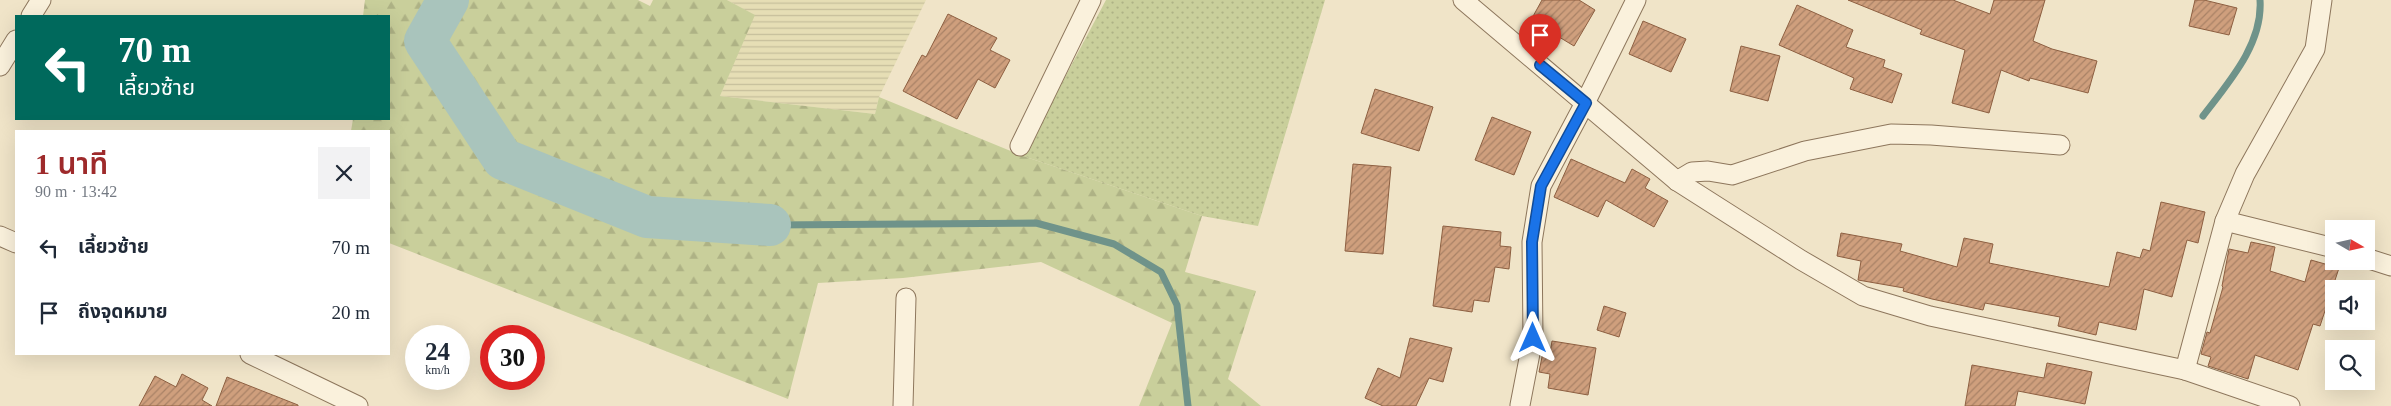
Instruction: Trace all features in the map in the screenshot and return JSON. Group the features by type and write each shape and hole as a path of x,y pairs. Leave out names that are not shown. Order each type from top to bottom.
{"street":[{"path":"32,15 41,0"},
{"path":"1020,146 1091,0"},
{"path":"1463,0 1677,181 1801,260 1863,296 1930,316 2185,370 2290,406"},
{"path":"1521,406 1533,338 1532,242 1541,186 1586,103 1636,0"},
{"path":"2185,370 2225,221 2245,174 2315,49 2321,0 2327,0"},
{"path":"0,66 15,42"},
{"path":"1677,181 1692,172 1708,171 1732,175 1805,151 1890,134 2060,144"},
{"path":"2225,221 2325,246"},
{"path":"0,236 15,243"},
{"path":"2375,261 2391,266"},
{"path":"903,406 906,298"},
{"path":"252,355 358,406"}],"shaded area":[{"path":"727,0 926,0 879,97 875,114 720,96 754,15"}],"green space":[{"path":"365,0 638,0 650,6 653,0 727,0 755,15 720,96 875,114 879,97 1023,156 1202,216 1185,272 1256,291 1228,379 1261,406 1139,406 1172,323 1041,262 903,278 818,283 788,399 390,243 390,130 351,130 353,120 390,120 390,15 363,15"},
{"path":"1106,0 1325,0 1258,226 1202,216 1023,156"}],"building":[{"path":"1542,0 1579,0 1595,10 1574,46 1531,20"},
{"path":"1848,0 1953,0 1990,14 1994,0 2045,0 2033,41 2052,49 2097,61 2088,93 2030,78 2029,81 2001,70 1989,113 1952,103 1965,50 1920,34 1922,30"},
{"path":"2195,0 2204,0 2237,8 2229,35 2189,26"},
{"path":"1797,5 1853,30 1846,47 1885,60 1883,67 1902,74 1892,103 1850,89 1854,78 1779,45"},
{"path":"948,14 997,38 990,50 1010,60 995,88 978,79 957,119 903,91 922,55 926,57"},
{"path":"1643,21 1686,39 1671,72 1629,54"},
{"path":"1741,46 1780,56 1768,101 1730,91"},
{"path":"1375,89 1433,107 1419,151 1361,133"},
{"path":"1492,117 1531,132 1514,175 1475,160"},
{"path":"1571,159 1625,183 1632,169 1650,179 1645,188 1668,201 1654,227 1606,200 1598,217 1554,197"},
{"path":"1353,164 1391,167 1383,254 1345,251"},
{"path":"2161,202 2205,212 2198,243 2187,240 2172,297 2144,289 2136,330 2099,322 2096,335 2058,326 2060,317 1985,303 1983,310 1932,299 1903,291 1904,288 1858,280 1861,261 1837,256 1841,233 1902,244 1900,251 1957,267 1964,238 1993,244 1989,263 2109,287 2117,252 2140,258 2143,249 2150,251"},
{"path":"1443,226 1501,232 1500,246 1511,247 1509,269 1495,267 1489,302 1474,300 1472,312 1433,306"},
{"path":"2251,242 2275,247 2270,271 2305,282 2311,260 2325,264 2325,270 2338,270 2335,280 2325,280 2325,311 2320,326 2313,324 2298,370 2255,355 2248,379 2208,366 2211,357 2201,354 2207,332 2210,333 2223,287 2229,249 2248,253"},
{"path":"1604,306 1626,313 1619,337 1597,330"},
{"path":"1410,338 1452,348 1443,382 1429,378 1416,406 1383,406 1365,398 1378,368 1400,378"},
{"path":"1552,341 1596,348 1588,395 1548,388 1550,374 1539,372 1543,352 1550,353"},
{"path":"2047,363 2092,372 2085,404 2018,391 2015,406 1965,406 1972,365 2044,378"},
{"path":"182,374 208,388 202,400 212,406 139,406 155,376 176,387"},
{"path":"227,377 298,405 298,406 216,406"}],"waterway":[{"path":"448,0 425,41 503,159 647,217 770,225"},
{"path":"2203,116 2233,76 2250,47 2256,32 2260,0"},
{"path":"770,225 1036,223 1114,244 1161,272 1177,305 1188,406"}],"route":[{"path":"1533,338 1532,242 1541,186 1586,103 1540,65"}]}
